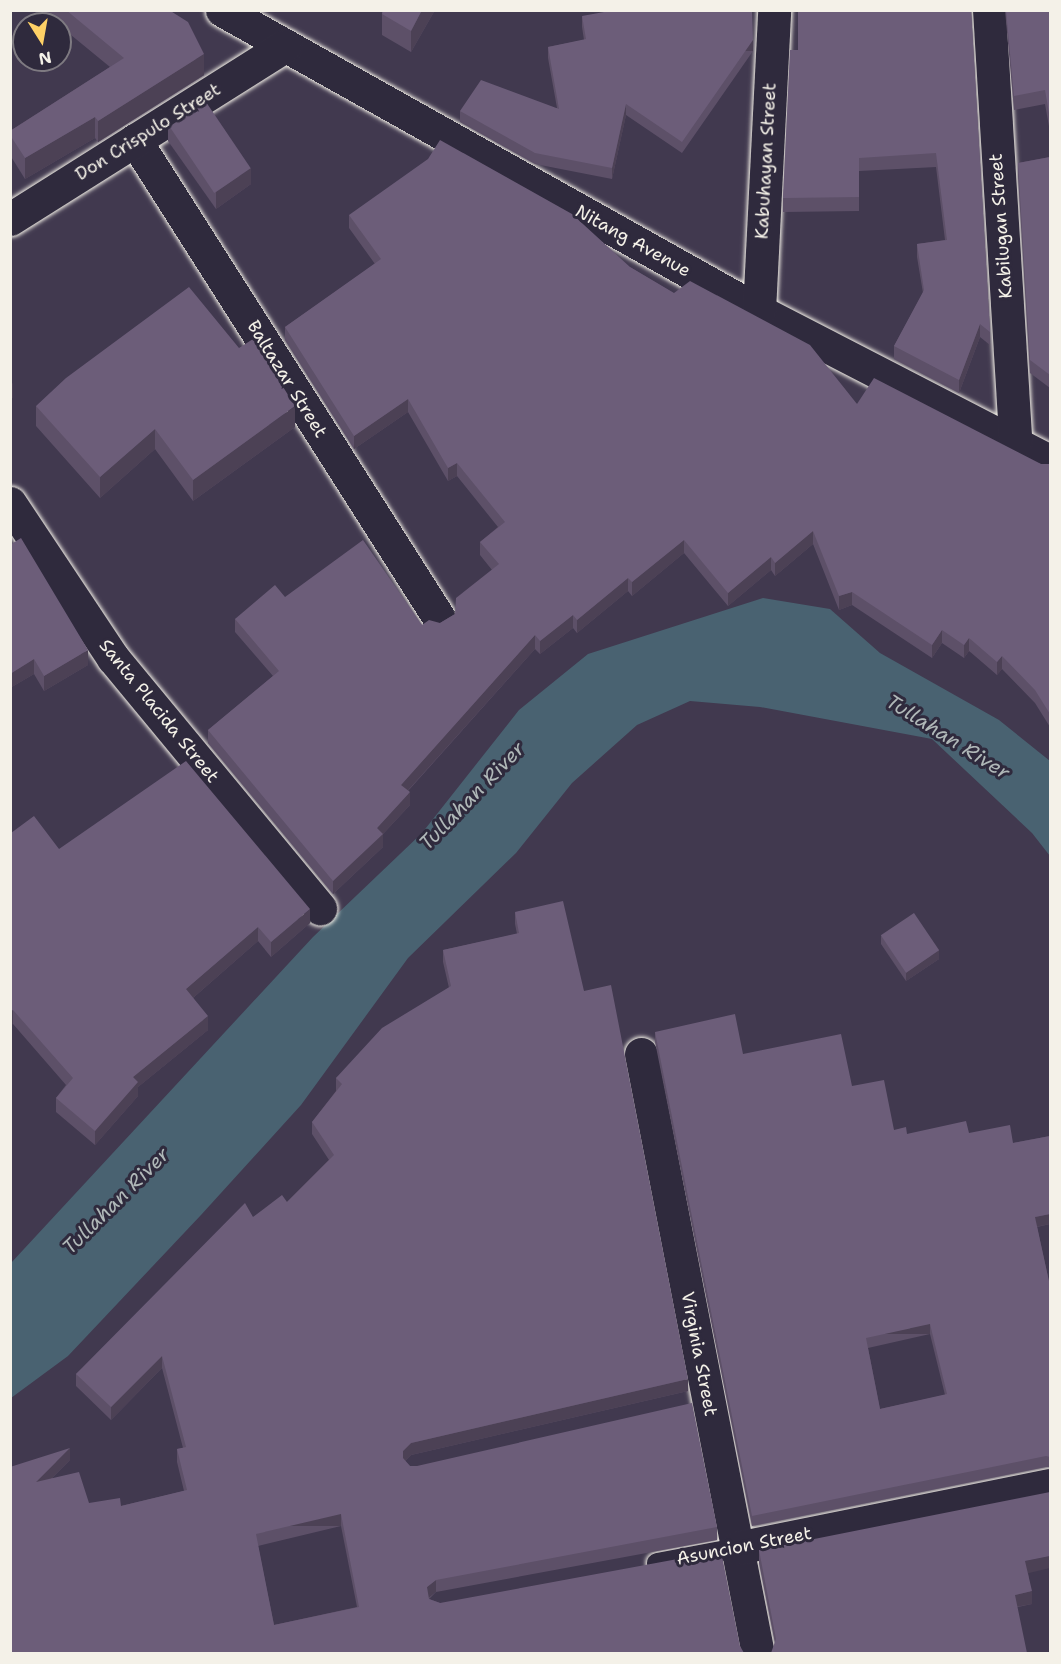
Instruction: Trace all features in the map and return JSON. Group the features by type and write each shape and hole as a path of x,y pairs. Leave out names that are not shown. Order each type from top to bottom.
{"street":[{"name":"Nitang Avenue","path":"222,10 759,311 1050,461"},
{"name":"Kabuhayan Street","path":"759,311 774,10"},
{"name":"Kabilugan Street","path":"989,10 1015,441"},
{"name":"Don Crispulo Street","path":"10,219 285,46"},
{"name":"Baltazar Street","path":"135,140 439,618"},
{"name":"Santa Placida Street","path":"10,503 113,658 320,908"},
{"name":"Virginia Street","path":"641,1054 697,1402 737,1548 758,1653"},
{"name":"Asuncion Street","path":"737,1548 1050,1485"}],"lane":[{"name":"Asuncion Street","path":"633,1567 737,1548"}],"water":[{"name":"Tullahan River","path":"763,598 830,609 880,653 999,720 1050,761 1050,856 1032,833 932,739 760,707 690,701 637,725 572,783 516,853 408,958 301,1105 201,1215 68,1356 11,1398 11,1263 313,937 422,833 519,710 588,654"}],"building":[{"path":"66,10 169,10 188,22 204,54 98,121 95,117 25,158 10,135 10,131 124,58 72,15 72,12"},
{"path":"383,10 422,10 411,31 382,14"},
{"path":"615,10 752,10 753,40 682,142 626,104 612,168 535,153 460,111 481,80 559,109 548,47 586,39 582,16"},
{"path":"798,10 971,10 990,332 980,324 959,380 894,346 924,290 917,244 947,240 936,153 859,158 859,197 783,198 790,50 798,50"},
{"path":"1006,10 1050,10 1050,119 1045,90 1014,96"},
{"path":"206,102 251,168 214,193 170,127"},
{"path":"440,140 572,214 630,267 674,293 690,281 810,345 857,404 874,378 1041,464 1050,464 1050,714 1035,690 1002,656 997,662 969,638 964,645 942,630 932,645 852,592 839,596 813,531 775,563 771,557 728,593 684,540 632,582 628,578 577,620 573,615 540,641 535,635 401,785 410,792 377,828 383,834 333,881 208,730 279,671 235,619 275,585 285,597 363,540 422,625 429,620 440,623 455,614 456,598 499,564 480,542 505,522 457,463 448,468 408,399 354,436 285,327 381,259 349,215 428,159"},
{"path":"1050,157 1050,375 1030,360 1018,163"},
{"path":"189,287 239,348 253,339 295,406 193,480 155,429 100,477 36,406 66,378"},
{"path":"21,538 88,650 44,676 34,659 10,674 10,545"},
{"path":"186,761 310,909 271,942 258,927 186,989 208,1016 133,1077 138,1082 95,1131 56,1098 73,1078 13,1010 10,1012 10,832 34,816 59,849"},
{"path":"563,901 584,991 611,985 688,1379 411,1443 403,1451 403,1458 410,1466 417,1466 692,1403 717,1527 436,1580 427,1587 429,1599 440,1603 721,1551 740,1646 744,1653 10,1653 10,1467 70,1448 36,1482 79,1472 89,1503 120,1498 121,1506 187,1490 177,1449 186,1447 162,1356 111,1407 76,1374 245,1203 253,1217 282,1195 287,1202 334,1155 312,1122 342,1084 336,1078 382,1028 451,986 443,950 519,933 515,912","holes":["341,1514 359,1607 274,1625 256,1534"]},
{"path":"914,913 939,950 906,973 881,935"},
{"path":"735,1014 743,1054 841,1034 852,1086 884,1080 894,1130 906,1127 907,1134 966,1121 969,1133 1010,1125 1013,1143 1050,1136 1050,1214 1035,1217 1050,1286 1050,1457 752,1516 655,1032","holes":["930,1324 947,1394 880,1409 866,1338"]},
{"path":"1050,1492 1050,1556 1025,1561 1032,1591 1015,1595 1027,1653 771,1653 776,1639 759,1550"}]}
